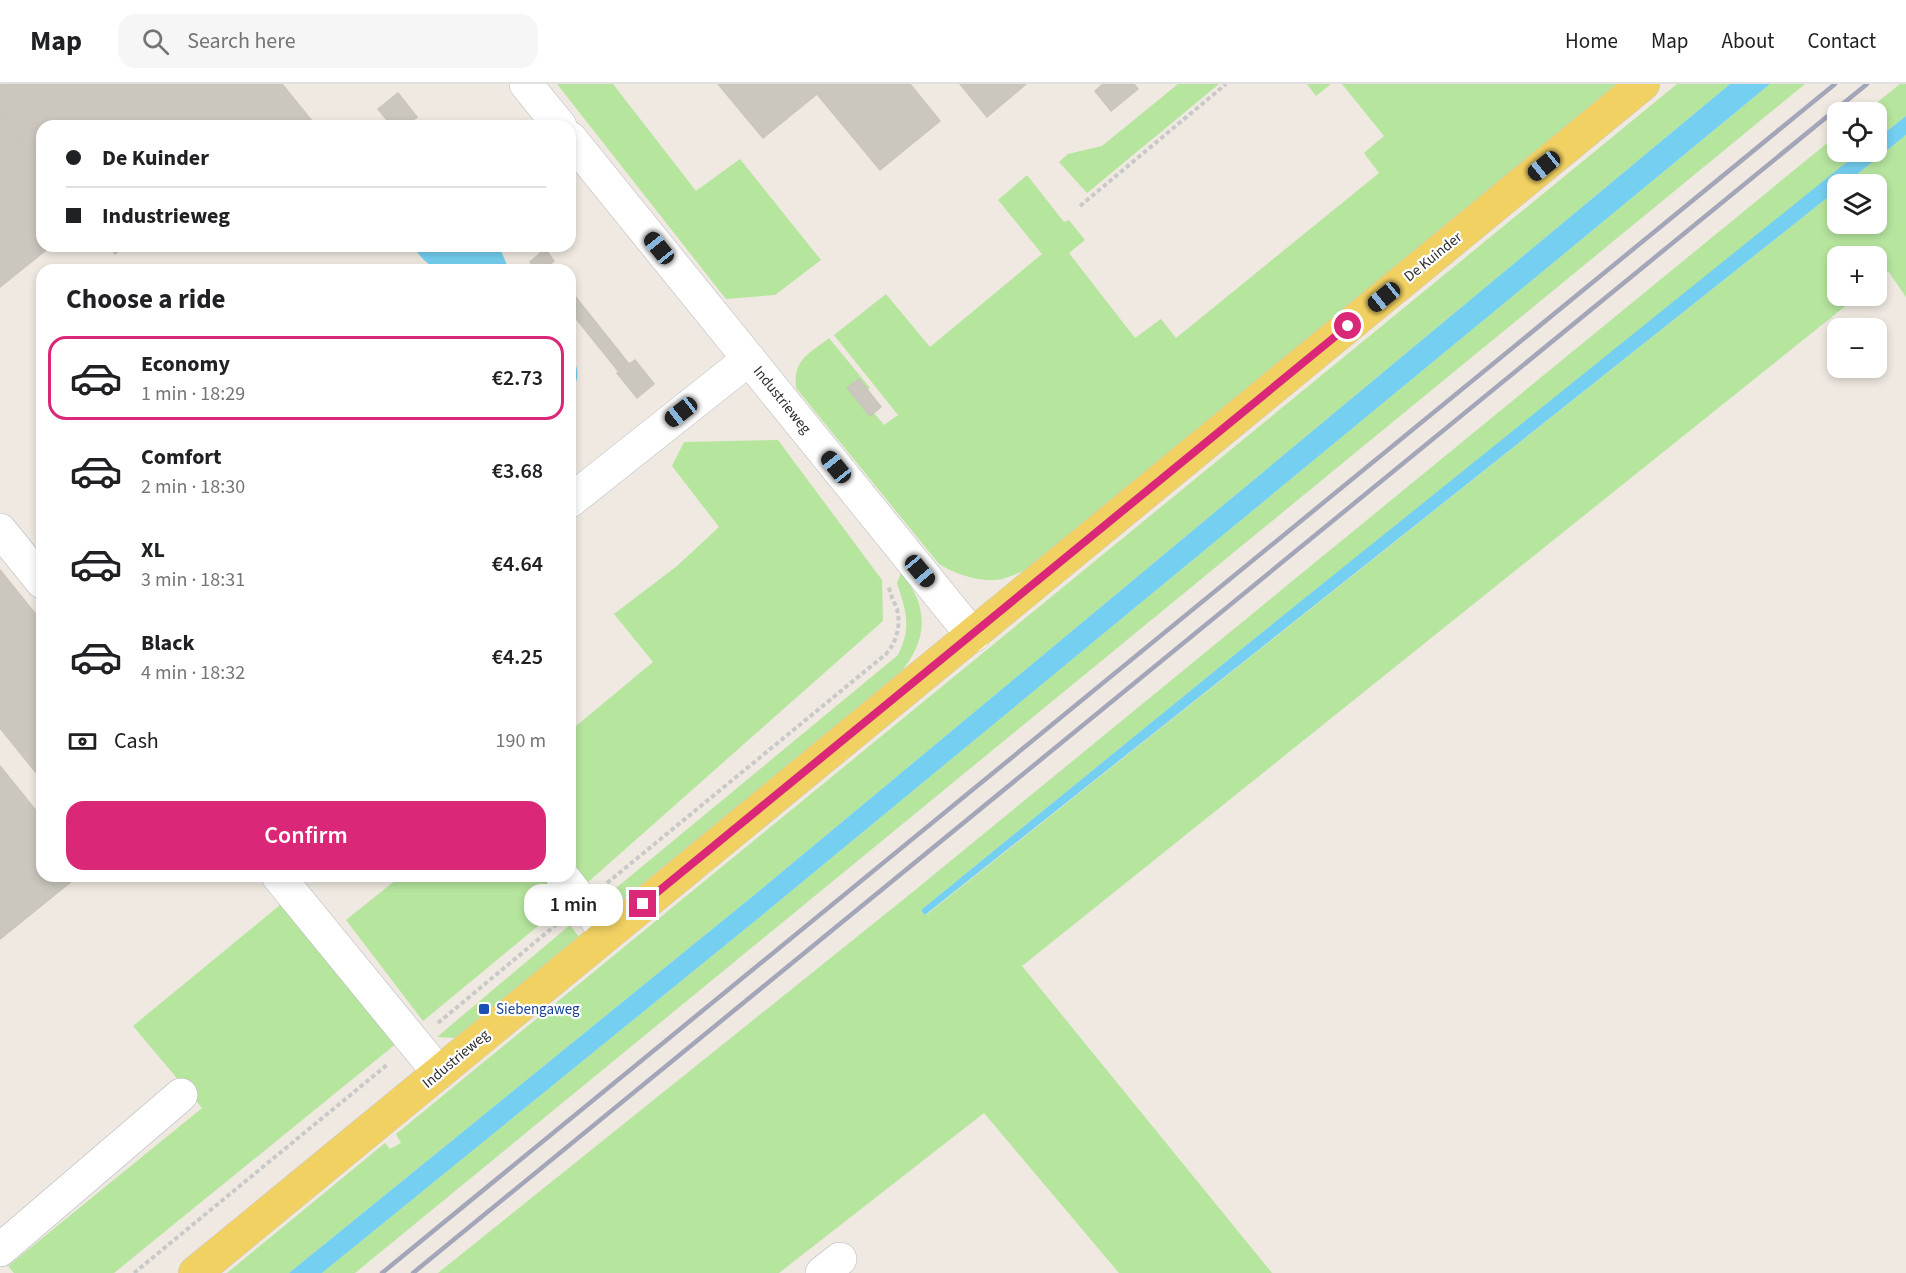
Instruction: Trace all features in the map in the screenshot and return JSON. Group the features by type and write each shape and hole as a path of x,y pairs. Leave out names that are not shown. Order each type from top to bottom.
{"main road":[{"name":"De Kuinder","path":"973,636 1643,84"},
{"name":"Industrieweg","path":"195,1273 607,933 973,636"}],"street":[{"path":"526,84 555,120"},
{"name":"Industrieweg","path":"576,145 973,636"},
{"path":"576,496 749,359"},
{"path":"0,530 36,575"},
{"path":"283,882 440,1073"},
{"path":"566,882 607,933"},
{"path":"0,1250 181,1095"}],"path":[{"path":"1080,206 1226,84"},
{"path":"436,1024 886,654 892,646 899,626 889,583"},
{"path":"134,1273 388,1064"}],"green space":[{"path":"557,84 613,84 696,191 740,159 821,260 775,295 726,299"},
{"path":"1178,84 1219,84 1087,193 1059,162 1068,154 1102,146"},
{"path":"1307,84 1331,84 1316,96"},
{"path":"1342,84 1617,84 1028,569 1004,578 988,580 966,576 939,564 796,388 797,370 804,358 829,338 870,388 860,396 884,425 898,415 834,335 886,294 930,347 1042,254 998,200 1027,175 1064,222 1069,220 1085,240 1069,253 1135,338 1161,319 1176,338 1379,173 1364,153 1384,136"},
{"path":"1677,84 1730,84 753,896 289,1273 227,1273 385,1143 390,1149 401,1143 396,1134"},
{"path":"1770,84 1805,84 355,1273 322,1273 766,912"},
{"path":"1900,84 1906,84 1906,116 1887,131 1887,102 1878,102"},
{"path":"1906,135 1906,297 1887,272 1887,246 1827,246 1827,306 1846,306 1831,318 1827,318 1827,321 1022,966 1272,1273 1119,1273 984,1113 779,1273 438,1273 909,895 1827,143 1827,162 1849,162 1834,174 1827,174 1827,179 1249,643 921,910 926,915 1827,198 1827,234 1887,234 1887,174 1857,174 1872,162 1887,162 1887,150"},
{"path":"778,440 882,580 883,621 587,883 576,869 576,726 653,662 614,614 677,566 719,527 672,466 684,442"},
{"path":"901,573 917,598 922,624 916,649 899,674 619,903 610,893 898,655 906,627 905,611 897,583"},
{"path":"394,882 550,882 566,903 423,1021 346,920"},
{"path":"280,905 397,1043 114,1273 14,1273 8,1266 202,1108 133,1026"},
{"path":"570,925 579,937 493,1008 488,1004 478,1013 482,1018 456,1038 437,1037"}],"water":[{"path":"1730,84 1770,84 766,912 322,1273 289,1273 753,896"},
{"path":"1906,116 1906,135 1887,150 1887,131"},
{"path":"1847,162 1872,162 1857,174 1832,174"},
{"path":"1827,178 1827,198 925,915 921,910"},
{"path":"417,252 502,252 506,264 429,264"}],"building":[{"path":"0,84 282,84 311,120 36,120 36,158 0,113"},
{"path":"718,84 910,84 940,121 880,170 817,94 763,138"},
{"path":"960,84 1026,84 987,117"},
{"path":"1103,84 1134,84 1138,89 1111,111 1095,91"},
{"path":"398,93 417,117 413,120 387,120 378,109"},
{"path":"0,113 36,158 36,252 44,252 0,287"},
{"path":"542,252 547,252 554,261 550,264 532,264 530,262"},
{"path":"576,298 629,364 635,360 654,384 637,398 617,373 619,372 576,318"},
{"path":"859,379 881,407 870,416 847,388"},
{"path":"0,570 36,615 36,773 0,728"},
{"path":"0,766 36,811 36,882 71,882 0,939"}],"railway":[{"path":"382,1273 1835,84"},
{"path":"413,1273 1867,84"}],"place":[{"name":"Siebengaweg","path":"484,1009"}],"route":[{"path":"643,904 1348,326"}]}
